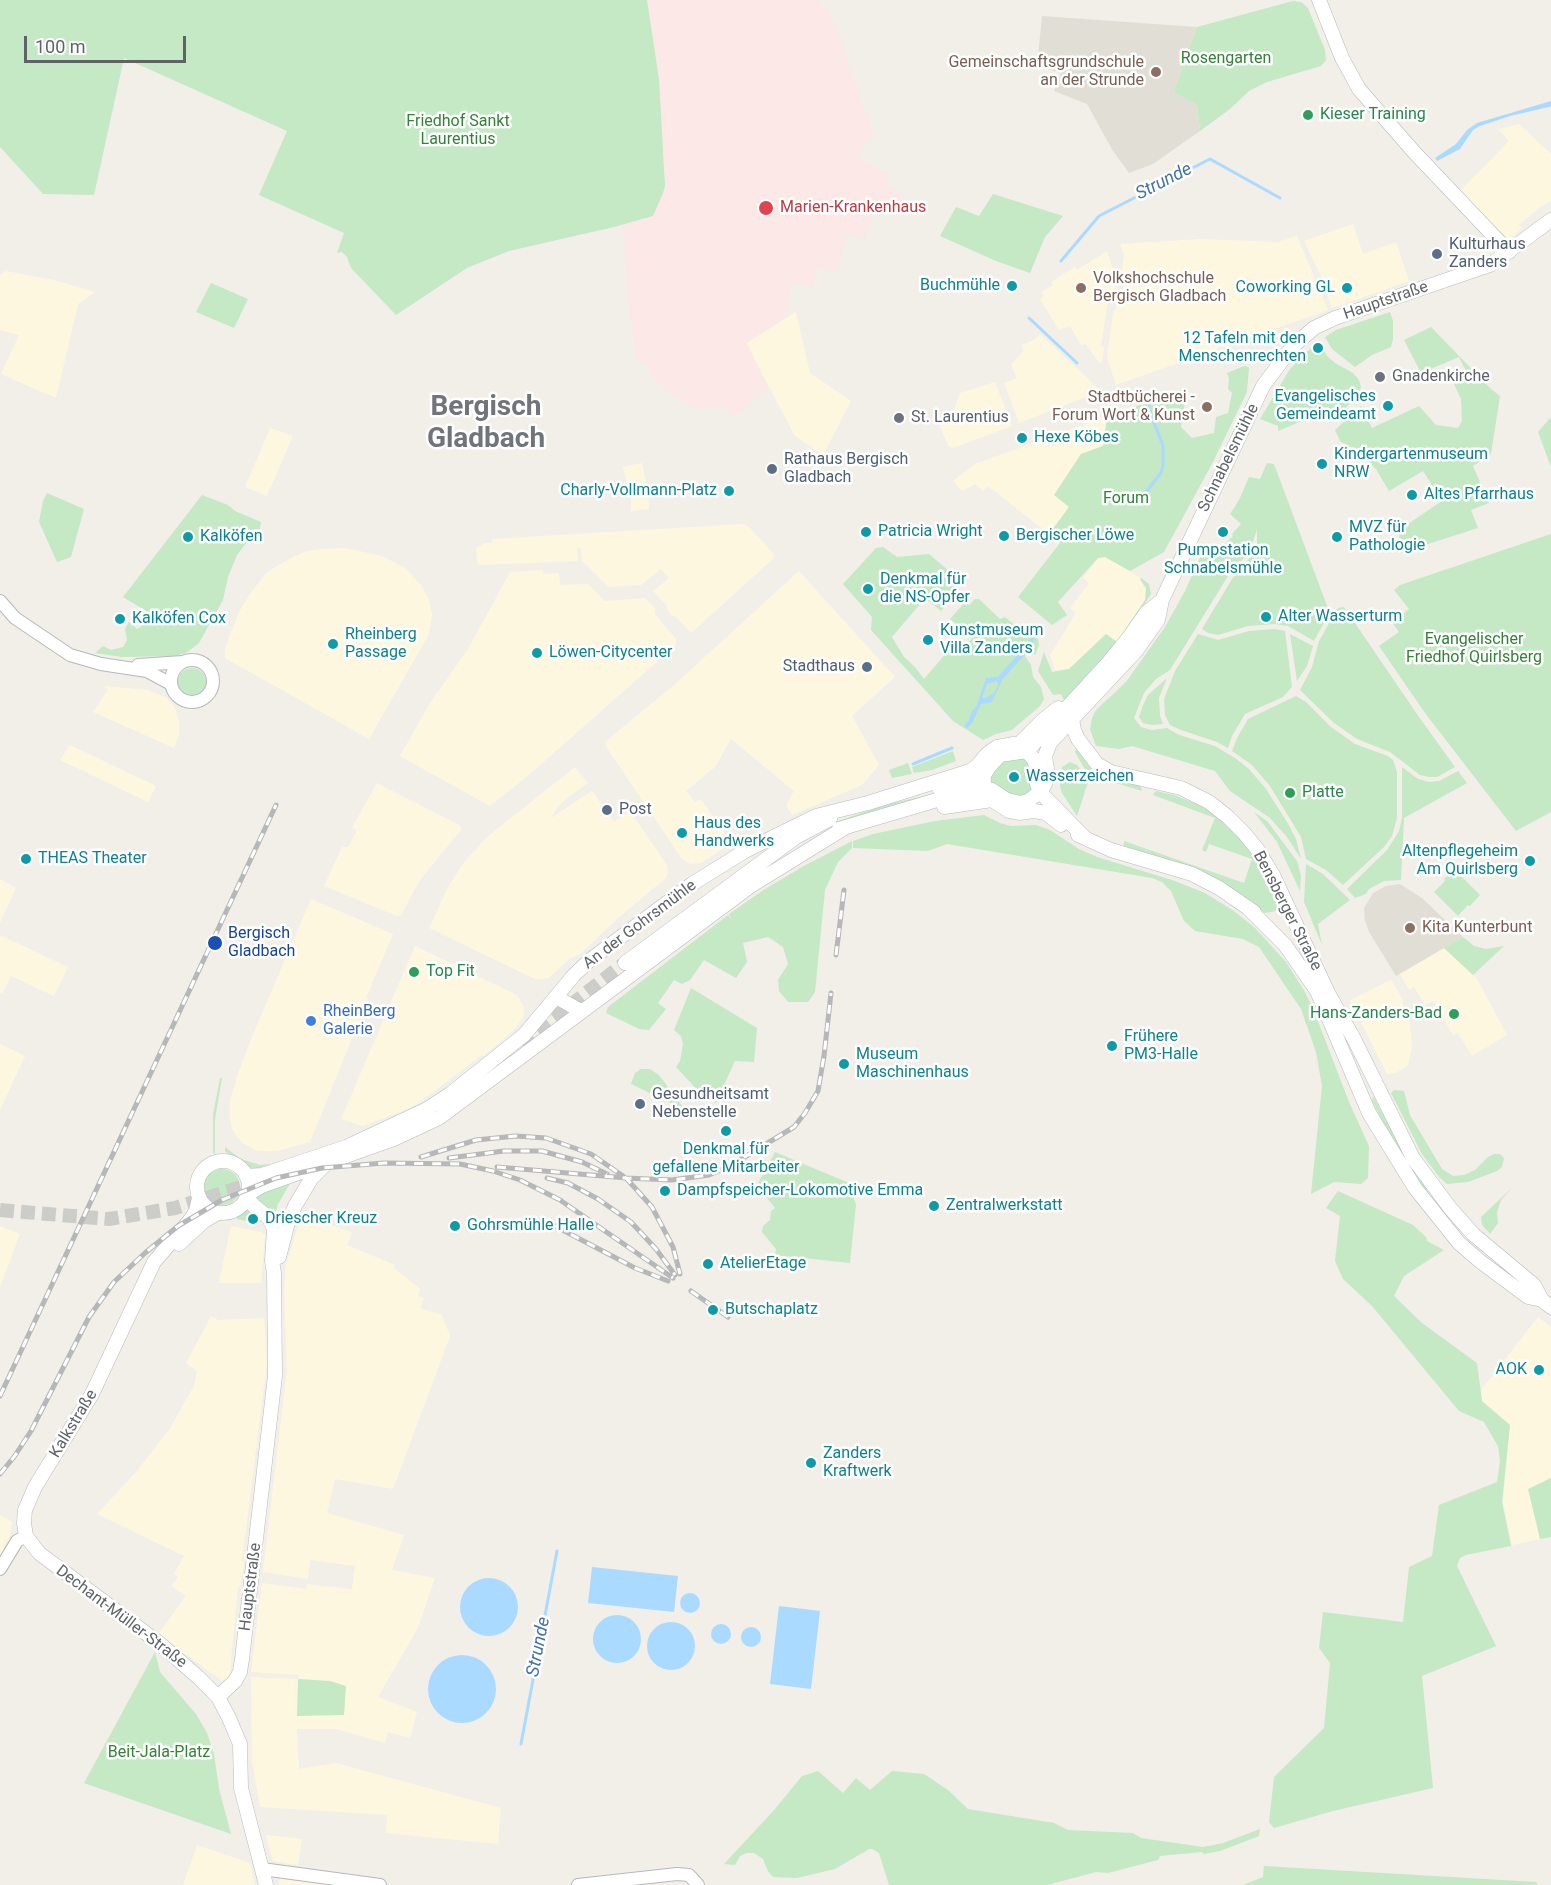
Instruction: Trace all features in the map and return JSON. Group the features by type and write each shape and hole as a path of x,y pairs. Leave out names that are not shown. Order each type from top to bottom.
{"main road":[{"path":"1319,0 1342,58 1359,89 1414,152 1509,252"},
{"name":"Hauptstraße","path":"1314,328 1335,318 1490,265 1551,220"},
{"name":"Schnabelsmühle","path":"1040,792 1046,777 1045,756 1050,743 1136,651 1158,620 1162,600 1263,386 1293,346 1314,328"},
{"name":"Schnabelsmühle","path":"983,759 997,747 1006,745 1022,748 1043,720 1058,708 1076,699 1130,636 1146,613 1162,600"},
{"name":"Bensberger Straße","path":"1072,719 1074,729 1088,755 1097,764 1112,771 1181,788 1209,802 1236,825 1258,850 1273,875 1328,993 1354,1039 1413,1158 1450,1208 1473,1234 1534,1285 1546,1304"},
{"path":"775,853 846,826 987,789 1007,800 1021,803 1028,801 1040,792 1037,784 1037,768 1022,748 1000,756 989,767 987,789"},
{"path":"983,759 987,789"},
{"name":"An der Gohrsmühle","path":"246,1176 262,1175 346,1147 422,1112 450,1094 518,1040 574,975 590,960 692,884 736,856 816,816 868,803 970,771 983,759"},
{"name":"An der Gohrsmühle","path":"902,792 963,784 987,789"},
{"name":"Bensberger Straße","path":"987,789 1009,811 1046,813 1067,830 1111,850 1192,874 1219,888 1269,922 1328,993"},
{"name":"Bensberger Straße","path":"1040,792 1085,838"},
{"path":"626,963 796,837 868,803"},
{"name":"An der Gohrsmühle","path":"248,1195 262,1186 394,1139 439,1118 752,885 846,826"},
{"name":"Bensberger Straße","path":"1247,907 1285,945 1317,991 1369,1113 1399,1164 1444,1226 1481,1262 1528,1297 1546,1304"},
{"path":"556,997 581,1011"},
{"path":"1355,1083 1369,1090 1377,1088"},
{"path":"213,1162 232,1162 240,1167 246,1176 249,1185 248,1195 235,1210 218,1213 207,1208 199,1198 196,1187 198,1178 204,1168 213,1162"},
{"name":"Hauptstraße","path":"274,1273 295,1206 311,1179 327,1163"},
{"name":"Hauptstraße","path":"218,1697 235,1681 240,1672 275,1376 272,1261 274,1227 269,1218 255,1207 248,1195"},
{"name":"Kalkstraße","path":"26,1536 24,1512 30,1498 94,1391 158,1255 191,1219 199,1198"},
{"name":"Kalkstraße","path":"149,1273 197,1226 218,1213"},
{"name":"Dechant-Müller-Straße","path":"26,1536 43,1556 159,1643 218,1697"},
{"path":"218,1697 240,1743 242,1788 266,1885"}],"street":[{"path":"0,601 15,618 70,655 153,673 171,684"},
{"path":"115,666 196,661 208,669 212,675 212,684 208,694 198,701 186,701 175,695 171,684 172,673 184,662"},
{"path":"0,1569 16,1540 26,1536"},
{"path":"262,1869 380,1885"},
{"path":"578,1885 677,1874 689,1875 697,1882"}],"shaded area":[{"name":"Marien-Krankenhaus","path":"647,0 818,0 830,14 837,30 874,135 856,156 889,174 886,187 901,191 895,211 876,206 864,240 847,232 837,273 818,268 813,287 792,282 784,319 747,343 768,388 735,418 725,406 696,408 686,403 659,384 644,362 640,361 638,364 632,330 622,225 646,219 665,186 659,79"},
{"path":"1042,16 1197,27 1174,90 1175,93 1197,105 1200,131 1153,164 1129,173 1113,151 1087,104 1054,91 1061,73 1037,66"},
{"path":"1519,124 1551,154 1551,201 1519,225 1522,228 1509,241 1459,192 1509,141 1498,129"},
{"path":"1353,224 1363,254 1396,242 1409,281 1332,308 1319,272 1304,241"},
{"path":"1297,236 1328,310 1116,385 1107,358 1113,314 1122,295 1125,278 1122,270 1124,255 1120,244 1200,239 1278,242"},
{"path":"1107,251 1118,285 1117,293 1108,299 1101,346 1104,347 1102,362 1099,363 1086,344 1081,345 1070,326 1059,330 1040,299 1044,296 1041,292 1053,285 1051,282 1075,267 1077,270"},
{"path":"6,271 54,280 95,292 78,304 56,398 1,374 19,335 0,330 0,275"},
{"path":"796,312 810,373 851,401 823,455 795,436 746,343"},
{"path":"1040,334 1099,389 1099,392 1019,423 1004,383 1017,378 1011,365 1024,350 1021,345 1034,340"},
{"path":"995,382 1012,426 953,448 948,446 940,426 951,418 960,393"},
{"path":"1108,416 1103,446 1081,454 1054,495 1070,507 1049,534 988,486 983,491 975,484 962,491 953,481 975,464"},
{"path":"270,428 293,436 267,496 245,487"},
{"path":"642,463 649,509 631,511 631,493 629,493 623,467"},
{"path":"743,524 748,526 774,554 773,559 691,633 674,615 672,616 667,606 653,591 669,578 661,569 641,585 608,587 582,561 581,548 577,548 578,561 480,565 477,563 476,548 485,543 492,543 492,539"},
{"name":"Rheinberg Passage","path":"345,548 382,556 405,568 422,586 429,600 432,614 429,634 369,739 225,658 225,648 239,612 267,572 307,551"},
{"path":"1105,557 1141,578 1146,589 1145,600 1117,642 1106,634 1069,669 1055,670 1050,655 1076,613 1070,608 1089,583 1083,578 1098,558"},
{"path":"543,570 543,574 559,573 560,585 588,584 605,601 645,598 655,608 655,614 676,639 676,645 530,774 490,806 400,756 430,703 468,649 510,572"},
{"path":"799,571 895,677 852,716 879,765 862,785 792,815 786,805 794,791 731,739 715,767 686,791 695,802 701,799 733,846 724,848 701,863 690,864 682,859 605,742 674,685"},
{"path":"104,686 148,690 167,698 175,708 179,721 179,734 174,748 93,712 108,690"},
{"path":"70,745 156,786 148,802 60,760"},
{"path":"575,767 588,783 566,799 551,818 592,791 614,822 630,811 667,865 666,878 580,954 569,959 549,978 535,979 429,928 449,885 465,861 487,837"},
{"path":"377,783 461,826 461,830 420,880 401,915 397,916 324,886 342,847 348,847 357,830 352,828"},
{"path":"0,879 16,888 0,923"},
{"name":"Kita Kunterbunt","path":"1400,884 1422,898 1463,937 1396,976 1369,932 1364,908 1373,893 1386,886"},
{"name":"RheinBerg Galerie","path":"311,899 393,934 310,1142 277,1151 258,1151 242,1143 232,1129 230,1100 252,1037"},
{"path":"0,935 68,967 54,996 11,976 2,994 0,993"},
{"path":"415,946 517,995 524,1007 523,1017 514,1030 484,1056 482,1055 417,1104 363,1126 341,1119"},
{"path":"1444,948 1477,979 1507,1035 1472,1056 1458,1033 1453,1035 1433,1001 1425,1005 1414,987 1409,990 1400,974"},
{"path":"1391,980 1404,1002 1402,1003 1410,1024 1412,1047 1408,1065 1396,1073 1387,1074 1350,1000"},
{"path":"0,1044 25,1056 0,1110"},
{"path":"302,1213 352,1233 347,1245 395,1265 394,1268 420,1289 418,1296 424,1298 420,1308 442,1315 450,1336 393,1489 335,1479 327,1513 404,1535 392,1570 435,1578 418,1628 378,1697 417,1712 410,1738 388,1732 385,1743 336,1729 297,1729 299,1769 336,1763 501,1808 498,1844 386,1833 387,1815 260,1807 252,1761 251,1677 298,1679 299,1675 251,1672 262,1583 306,1589 307,1584 352,1589 355,1566 310,1560 308,1579 263,1572 287,1370 284,1291 286,1265"},
{"path":"0,1226 20,1234 0,1287"},
{"path":"231,1226 261,1232 265,1235 261,1283 219,1283"},
{"path":"211,1316 218,1320 264,1318 267,1362 242,1561 244,1562 240,1587 238,1587 230,1671 228,1679 221,1680 158,1634 186,1596 171,1586 178,1577 174,1574 184,1556 97,1514 136,1472 169,1430 194,1386 197,1371 186,1363"},
{"path":"1538,1317 1551,1327 1551,1478 1529,1489 1540,1539 1512,1545 1503,1502 1510,1425 1482,1401 1481,1390"},
{"path":"0,1515 12,1522 9,1541 6,1540 0,1558"},
{"path":"266,1835 302,1839 298,1865 273,1861"},
{"path":"197,1845 250,1863 255,1885 183,1885"},
{"path":"281,1879 326,1885 279,1885 278,1882"}],"green space":[{"name":"Friedhof Sankt Laurentius","path":"0,0 647,0 659,79 665,186 653,216 509,251 467,268 396,315 351,268 347,257 342,252 337,253 344,233 259,195 287,131 124,58 94,195 43,194 0,147"},
{"name":"Rosengarten","path":"1293,1 1301,2 1308,8 1325,50 1326,60 1321,66 1267,82 1249,91 1230,109 1200,131 1197,105 1175,93 1174,90 1197,27"},
{"path":"993,194 1063,216 1045,237 1030,273 996,261 940,236 956,207 979,216"},
{"path":"211,283 248,299 234,328 196,312"},
{"path":"1390,312 1393,321 1391,347 1372,355 1355,367 1332,349 1325,337 1336,330"},
{"path":"1431,327 1500,396 1491,454 1473,466 1489,503 1471,510 1478,528 1400,553 1399,530 1442,501 1423,471 1389,491 1376,469 1364,456 1340,441 1335,430 1361,406 1372,428 1419,406 1436,425 1458,428 1462,421 1461,399 1453,382 1467,373 1459,357 1421,373 1404,340"},
{"path":"1319,342 1327,356 1353,373 1359,380 1361,387 1359,393 1341,413 1339,409 1316,417 1316,415 1278,431 1278,426 1260,419 1290,369"},
{"name":"Forum","path":"1244,366 1249,367 1247,392 1213,462 1164,552 1130,571 1105,557 1098,558 1058,602 1067,615 1052,625 1018,597 1060,543 1049,534 1069,507 1054,495 1081,454 1103,446 1107,417 1187,388 1181,427 1192,438 1214,433 1216,417 1228,413 1232,393 1228,389 1227,373"},
{"path":"1551,417 1551,467 1538,432"},
{"path":"1267,463 1274,464 1329,611 1331,610 1314,641 1288,626 1275,624 1248,626 1218,635 1202,629 1232,579 1253,554 1257,544 1257,530 1249,552 1228,576 1170,670 1156,679 1144,693 1134,718 1141,727 1151,730 1167,728 1179,735 1215,746 1249,769 1266,789 1287,822 1296,839 1301,859 1287,837 1270,818 1230,791 1215,771 1132,746 1119,749 1096,746 1090,729 1096,710 1126,682 1165,627 1185,591 1206,544 1215,554 1233,536 1232,534 1241,524 1230,514 1249,477 1260,479"},
{"path":"47,493 84,509 71,557 57,562 39,522"},
{"path":"202,495 261,522 261,534 247,542 237,555 228,577 223,600 199,643 186,653 174,656 122,657 95,653 103,646 111,650 123,647 127,640 125,629 129,622 137,629 141,627 140,624 145,617 148,617 148,612 123,597"},
{"name":"Evangelischer Friedhof Quirlsberg","path":"1551,534 1551,812 1516,831 1425,713 1379,646 1399,632 1392,622 1409,609 1394,590 1400,585"},
{"path":"883,547 897,557 929,554 957,578 951,589 955,594 941,611 925,598 892,637 904,657 924,679 954,644 962,650 972,638 950,619 965,602 969,605 975,599 979,599 1000,619 1005,617 1025,634 1031,633 1038,639 1039,645 1035,655 1027,653 1025,656 1031,665 1033,677 1041,687 1044,699 1040,706 1012,730 983,740 953,721 871,630 872,617 843,584 876,548"},
{"path":"1141,578 1149,584 1151,594 1120,642 1064,701 1061,694 1053,695 1038,671 1044,652 1052,672 1069,669 1106,634 1117,642 1145,600 1146,588"},
{"path":"1344,607 1455,767 1437,777 1420,775 1390,752 1357,739 1334,723 1300,690 1312,667 1319,641 1338,608"},
{"path":"1275,629 1285,631 1292,687 1283,697 1245,714 1228,748 1170,725 1165,715 1164,699 1175,671 1198,634 1218,640 1249,631"},
{"path":"1290,634 1313,646 1307,666 1297,681"},
{"path":"192,668 202,672 206,682 202,692 192,696 182,692 178,682 182,672"},
{"path":"1167,678 1159,698 1163,724 1143,723 1139,717 1148,695"},
{"path":"1296,696 1306,702 1331,727 1355,744 1388,756 1393,760 1397,772 1397,818 1392,836 1384,847 1343,885 1326,870 1306,859 1301,837 1270,786 1252,765 1232,751 1248,719"},
{"path":"1078,747 1139,783 1142,791 1093,776 1084,768 1075,752"},
{"path":"953,751 956,761 932,770 914,773 912,767"},
{"path":"1011,759 1030,761 1032,791 1017,799 993,785 990,779 997,764"},
{"path":"1070,762 1077,765 1089,779 1077,816 1060,786 1062,767"},
{"path":"908,763 912,774 892,778 889,770"},
{"path":"1402,767 1418,779 1429,782 1439,781 1458,771 1467,783 1404,818 1401,880 1384,881 1369,889 1366,894 1355,898 1347,889 1387,850 1399,831 1402,818"},
{"path":"956,789 957,793 897,805 829,824 888,804"},
{"path":"1156,791 1174,795 1212,810 1256,855 1279,904 1276,911 1265,913 1187,867 1124,846 1124,841 1244,883 1252,859 1209,844 1206,852 1202,850 1215,818 1153,795"},
{"path":"1254,812 1267,821 1297,861 1301,876 1300,891 1277,842"},
{"path":"984,815 1011,826 1036,825 1050,830 1079,849 1097,857 1172,880 1205,893 1234,911 1255,928 1286,962 1314,1011 1349,1102 1369,1146 1368,1178 1361,1184 1334,1182 1311,1194 1322,1086 1316,1052 1301,1009 1259,947 1243,939 1195,931 1184,921 1171,891 1162,882 1152,878 947,844 928,851 853,848 853,841 873,834 935,821"},
{"path":"852,841 852,848 838,862 825,890 815,992 808,1002 788,1002 779,991 778,980 788,964 783,947 768,937 743,943 747,962 736,978 704,960 690,980 682,984 674,980 658,1003 666,1009 649,1030 639,1029 606,1013 608,1007 728,915 732,921 729,914 802,867"},
{"path":"1306,864 1323,874 1350,900 1318,924 1322,945 1304,902"},
{"path":"1455,870 1480,895 1458,916 1434,892"},
{"path":"1463,937 1474,946 1486,949 1504,946 1473,975 1444,948"},
{"path":"691,988 757,1028 754,1062 735,1061 716,1103 703,1096 676,1067 680,1061 683,1044 681,1036 674,1030"},
{"path":"641,1069 650,1069 659,1075 682,1106 681,1108 631,1084 635,1073"},
{"path":"220,1078 222,1078 215,1119 215,1155 213,1152 213,1115"},
{"path":"1394,1090 1404,1091 1410,1115 1442,1169 1453,1176 1464,1175 1475,1170 1494,1154 1500,1154 1504,1158 1502,1167 1468,1182 1447,1184 1422,1154 1391,1093"},
{"path":"1373,1096 1407,1159 1428,1189 1424,1191 1386,1129 1372,1100"},
{"path":"225,1147 241,1159 260,1165 305,1154 255,1170 232,1157 225,1151"},
{"path":"775,1152 849,1183 856,1205 850,1263 775,1255 776,1249 762,1232 763,1226 770,1220 771,1211 775,1208 757,1185"},
{"path":"222,1169 235,1174 240,1187 235,1200 222,1205 209,1200 204,1187 209,1174"},
{"path":"294,1177 278,1204 275,1215 255,1198 256,1192"},
{"path":"1513,1187 1501,1200 1497,1212 1498,1223 1490,1234 1482,1225 1481,1217"},
{"path":"1338,1191 1413,1225 1426,1237 1427,1241 1444,1250 1404,1276 1394,1296 1422,1323 1477,1363 1482,1401 1510,1425 1502,1502 1511,1546 1466,1555 1460,1558 1457,1566 1496,1646 1422,1676 1433,1788 1333,1811 1274,1828 1269,1822 1274,1777 1324,1728 1330,1663 1319,1648 1323,1612 1403,1622 1409,1567 1432,1556 1439,1505 1497,1482 1500,1461 1498,1446 1484,1422 1459,1411 1372,1306 1343,1279 1335,1261 1340,1216 1326,1208"},
{"path":"248,1209 263,1221 255,1223 237,1219"},
{"path":"1551,1478 1551,1537 1540,1539 1528,1489"},
{"name":"Beit-Jala-Platz","path":"155,1652 160,1672 196,1714 207,1733 214,1754 219,1789 231,1834 84,1783"},
{"path":"298,1679 330,1681 346,1686 344,1715 297,1716"},
{"path":"818,1771 843,1793 856,1778 870,1790 892,1771 924,1774 948,1790 968,1809 1054,1823 1068,1830 1133,1833 1141,1838 1203,1847 1223,1843 1260,1829 1259,1836 1220,1851 1160,1856 1158,1860 1108,1873 1096,1872 1047,1885 889,1885 879,1853 872,1849 835,1869 797,1878 773,1877 763,1859 754,1853 740,1856 735,1865 724,1864 802,1776"},
{"path":"1264,1866 1536,1882 1538,1885 1243,1885 1263,1877"}],"water":[{"path":"1551,101 1549,107 1480,126 1473,130 1460,149 1437,161 1435,158 1456,144 1467,130 1477,123"},
{"path":"1032,636 1035,639 1002,680 992,702 981,704 972,723 967,728 964,726 977,705 986,678 998,677","holes":["997,681 998,686 994,693 982,698 987,684"]},
{"path":"592,1567 678,1576 674,1612 588,1603"},
{"path":"489,1578 505,1583 513,1591 518,1607 513,1623 505,1631 489,1636 473,1631 465,1623 460,1607 465,1591 473,1583"},
{"path":"690,1593 697,1596 700,1603 697,1610 690,1613 683,1610 680,1603 683,1596"},
{"path":"779,1606 820,1611 811,1689 770,1684"},
{"path":"617,1615 634,1622 641,1639 634,1656 617,1663 600,1656 593,1639 600,1622"},
{"path":"666,1622 676,1622 688,1629 695,1641 695,1651 688,1663 676,1670 666,1670 651,1659 647,1651 647,1641 658,1626"},
{"path":"721,1624 728,1627 731,1634 728,1641 721,1644 714,1641 711,1634 714,1627"},
{"path":"751,1627 758,1630 761,1637 758,1644 751,1647 744,1644 741,1637 744,1630"},
{"path":"455,1655 469,1655 481,1660 491,1670 496,1689 491,1708 481,1718 469,1723 455,1723 443,1718 433,1708 428,1696 428,1682 433,1670 443,1660"}],"waterway":[{"name":"Strunde","path":"1061,261 1099,216 1210,159 1280,198"},
{"name":"Strunde","path":"1029,318 1077,363"},
{"name":"Strunde","path":"1142,497 1161,473 1163,465 1163,446 1147,404"},
{"name":"Strunde","path":"913,764 952,748"},
{"name":"Strunde","path":"521,1744 557,1551"}],"tunnel":[{"path":"521,1044 625,963"},
{"path":"0,1210 109,1219 175,1208 270,1178"}],"railway":[{"path":"0,1396 276,805"},
{"path":"836,955 844,890"},
{"path":"497,1167 672,1180 709,1175 730,1166 794,1127 818,1091 831,993"},
{"path":"421,1157 476,1140 516,1136 546,1138 591,1154 626,1178 652,1207 673,1247 680,1274"},
{"path":"449,1158 504,1151 542,1151 582,1162 607,1174"},
{"path":"0,1474 31,1431 89,1317 114,1282 178,1226 222,1200 276,1178 322,1168 384,1163 460,1164 493,1171 520,1180 560,1200 673,1278"},
{"path":"547,1178 568,1183 598,1199 631,1222 656,1249 675,1275"},
{"path":"555,1226 635,1268 668,1281"},
{"path":"691,1291 728,1317"}],"place":[{"name":"Gemeinschaftsgrundschule an der Strunde","path":"1156,72"},
{"name":"Kieser Training","path":"1308,115"},
{"name":"Marien-Krankenhaus","path":"766,208"},
{"name":"Kulturhaus Zanders","path":"1437,254"},
{"name":"Buchmühle","path":"1012,286"},
{"name":"Volkshochschule Bergisch Gladbach","path":"1081,288"},
{"name":"Coworking GL","path":"1347,288"},
{"name":"12 Tafeln mit den Menschenrechten","path":"1318,348"},
{"name":"Gnadenkirche","path":"1380,377"},
{"name":"Evangelisches Gemeindeamt","path":"1388,406"},
{"name":"Stadtbücherei - Forum Wort & Kunst","path":"1207,407"},
{"name":"St. Laurentius","path":"899,418"},
{"name":"Hexe Köbes","path":"1022,438"},
{"name":"Kindergartenmuseum NRW","path":"1322,464"},
{"name":"Rathaus Bergisch Gladbach","path":"772,469"},
{"name":"Charly-Vollmann-Platz","path":"729,491"},
{"name":"Altes Pfarrhaus","path":"1412,495"},
{"name":"Patricia Wright","path":"866,532"},
{"name":"Pumpstation Schnabelsmühle","path":"1223,532"},
{"name":"Bergischer Löwe","path":"1004,536"},
{"name":"Kalköfen","path":"188,537"},
{"name":"MVZ für Pathologie","path":"1337,537"},
{"name":"Denkmal für die NS-Opfer","path":"868,589"},
{"name":"Alter Wasserturm","path":"1266,617"},
{"name":"Kalköfen Cox","path":"120,619"},
{"name":"Kunstmuseum Villa Zanders","path":"928,640"},
{"name":"Rheinberg Passage","path":"333,644"},
{"name":"Löwen-Citycenter","path":"537,653"},
{"name":"Stadthaus","path":"867,667"},
{"name":"Wasserzeichen","path":"1014,777"},
{"name":"Platte","path":"1290,793"},
{"name":"Post","path":"607,810"},
{"name":"Haus des Handwerks","path":"682,833"},
{"name":"THEAS Theater","path":"26,859"},
{"name":"Altenpflegeheim Am Quirlsberg","path":"1530,861"},
{"name":"Kita Kunterbunt","path":"1410,928"},
{"name":"Bergisch Gladbach","path":"215,943"},
{"name":"Top Fit","path":"414,972"},
{"name":"Hans-Zanders-Bad","path":"1454,1014"},
{"name":"RheinBerg Galerie","path":"311,1021"},
{"name":"Frühere PM3-Halle","path":"1112,1046"},
{"name":"Museum Maschinenhaus","path":"844,1064"},
{"name":"Gesundheitsamt Nebenstelle","path":"640,1104"},
{"name":"Denkmal für gefallene Mitarbeiter","path":"726,1131"},
{"name":"Dampfspeicher-Lokomotive Emma","path":"665,1191"},
{"name":"Zentralwerkstatt","path":"934,1206"},
{"name":"Driescher Kreuz","path":"253,1219"},
{"name":"Gohrsmühle Halle","path":"455,1226"},
{"name":"AtelierEtage","path":"708,1264"},
{"name":"Butschaplatz","path":"713,1310"},
{"name":"AOK","path":"1539,1370"},
{"name":"Zanders Kraftwerk","path":"811,1463"}],"district":[{"name":"Bergisch Gladbach","path":"486,424"}]}
